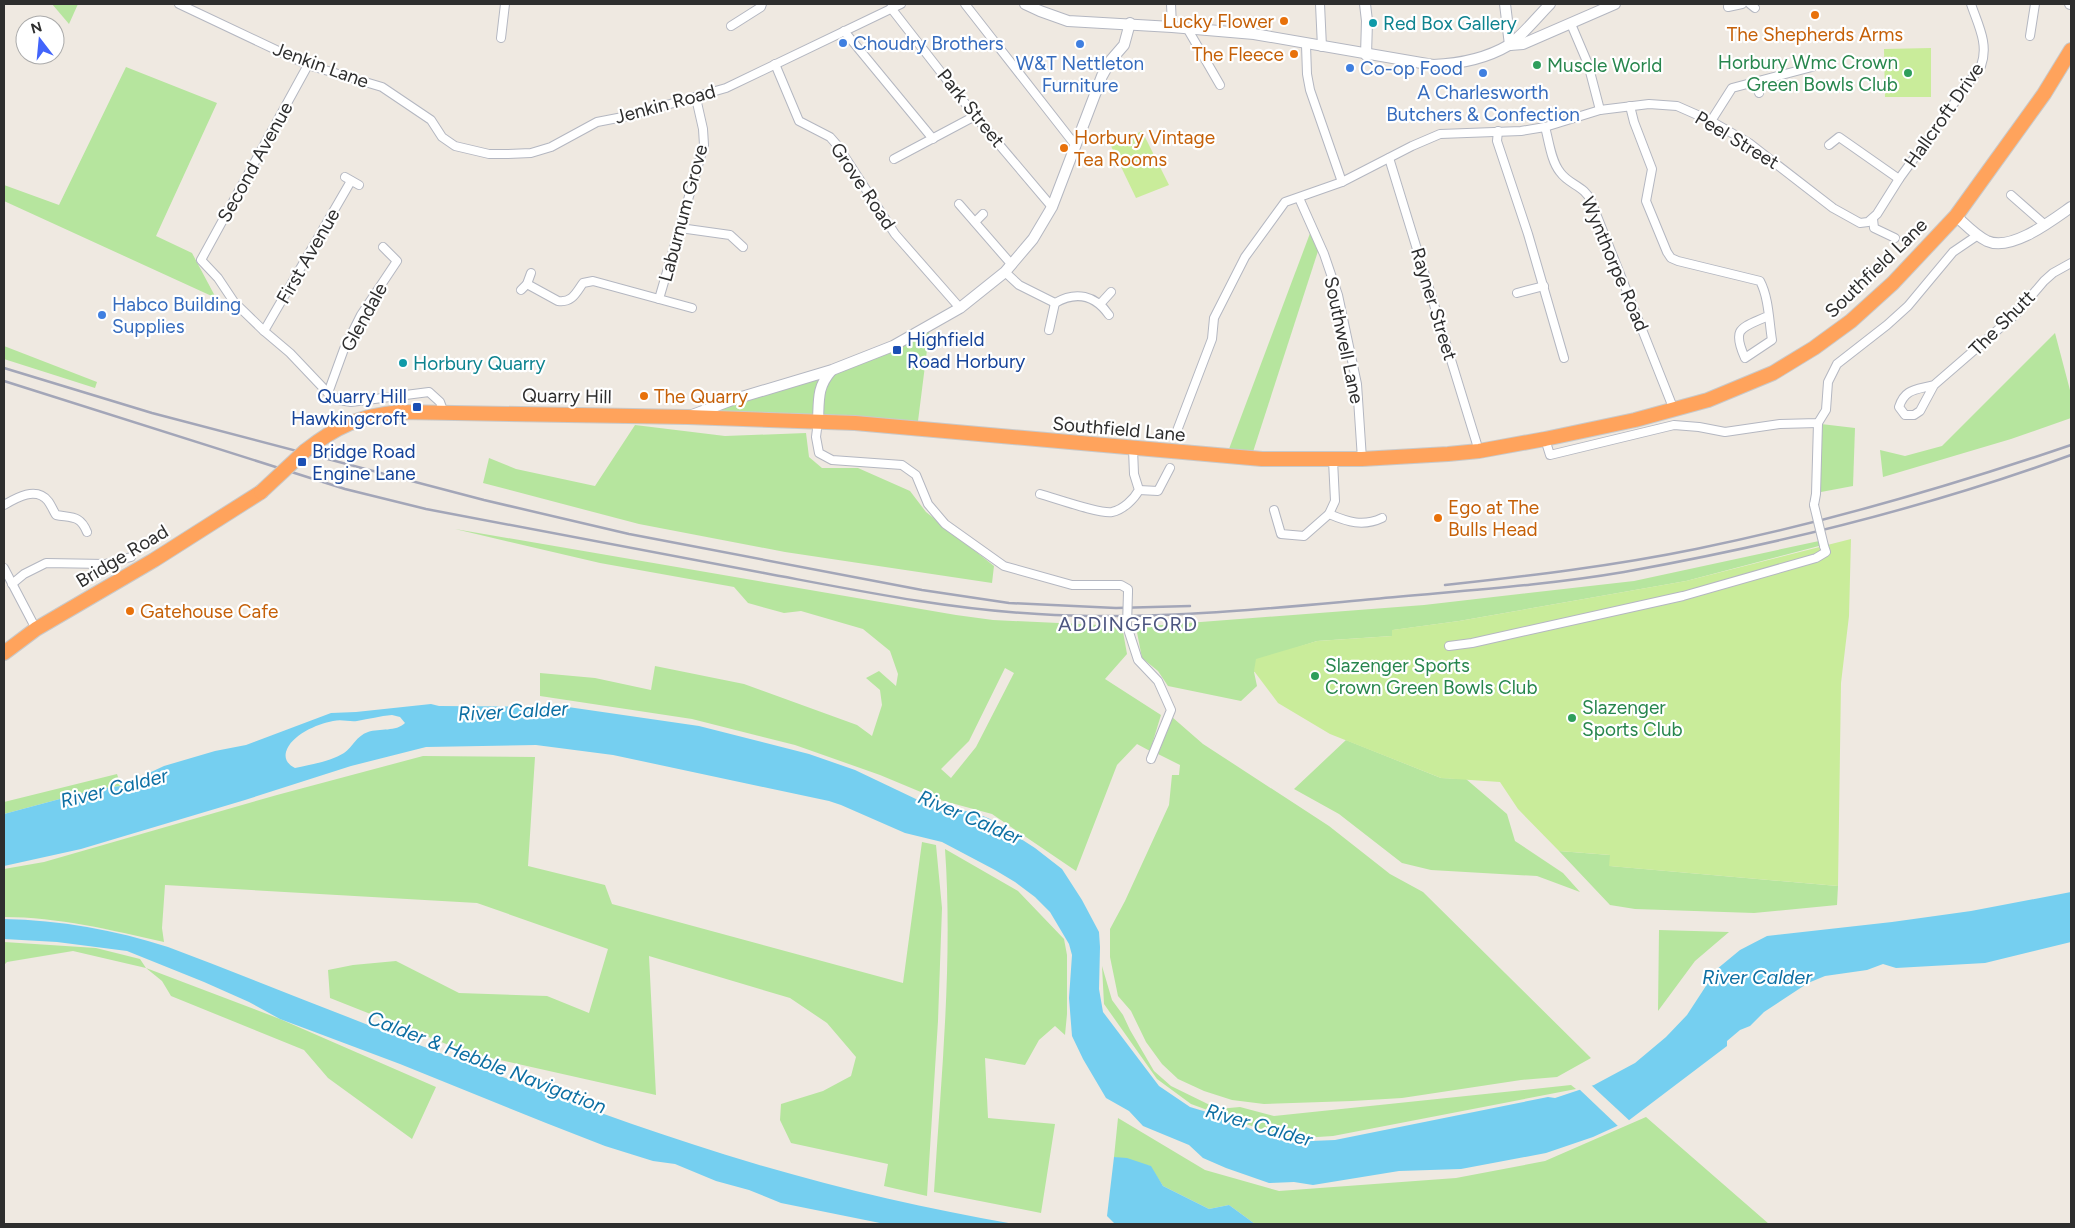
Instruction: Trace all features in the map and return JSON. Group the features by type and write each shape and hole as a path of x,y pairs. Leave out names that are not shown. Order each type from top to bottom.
{"highway":[{"name":"Southfield Lane","path":"688,417 818,421 1262,459 1362,460 1479,451 1545,439 1674,410 1708,400 1773,373 1814,348 1851,321 1885,290 1956,216 2044,94 2071,50"},
{"name":"Quarry Hill","path":"305,451 328,433 351,422 376,414 400,412 688,417"},
{"name":"Bridge Road","path":"4,653 36,629 154,560 261,492 305,451"}],"main road":[{"path":"1025,4 1068,21 1130,23 1254,34 1423,64 1443,64 1489,55 1510,44 1550,4"},
{"path":"1365,4 1367,21 1366,55"},
{"path":"1505,4 1510,44"},
{"path":"1510,44 1523,44 1615,4"},
{"name":"Quarry Hill","path":"688,417 735,399 832,370 894,346 960,308 1009,268 1033,239 1052,207 1102,76 1111,60 1124,45 1130,23"},
{"path":"1956,216 1978,236 1989,242 2007,244 2022,239 2044,224 2070,212"},
{"path":"818,421 819,391 823,380 832,370"}],"street":[{"name":"Jenkin Lane","path":"179,4 308,65 382,88 431,120"},
{"path":"501,38 506,4"},
{"name":"Jenkin Road","path":"431,120 442,137 455,146 489,154 531,154 551,147 597,122 628,116 726,88 901,4"},
{"path":"964,4 1076,146"},
{"path":"1171,4 1172,26"},
{"path":"1320,4 1322,47"},
{"path":"1728,7 1742,4"},
{"name":"Hallcroft Drive","path":"1873,219 1899,179 1981,66 1985,56 1985,43 1971,4"},
{"path":"2030,36 2034,4"},
{"path":"730,26 762,5"},
{"name":"Park Street","path":"891,8 976,116 1052,207"},
{"path":"1571,24 1588,64 1600,110"},
{"path":"1187,28 1220,85"},
{"path":"844,31 932,139"},
{"path":"1306,44 1307,74 1310,90 1342,182"},
{"name":"Grove Road","path":"775,64 799,121 830,137 895,234 960,308"},
{"name":"Second Avenue","path":"264,332 234,302 218,278 201,260 308,65"},
{"path":"1711,121 1732,88 1812,67"},
{"path":"1755,81 1759,93"},
{"name":"Laburnum Grove","path":"659,300 704,145 703,129 696,98"},
{"name":"Peel Street","path":"1175,436 1212,338 1214,318 1245,257 1279,207 1285,202 1342,182 1440,134 1521,131 1545,127 1600,110 1649,104 1677,106 1711,121 1749,143 1833,208 1860,223 1873,219"},
{"path":"1630,106 1652,169 1646,201 1667,252 1672,258 1678,260 1760,281 1763,288 1768,316 1772,340 1744,358 1737,340 1740,330 1768,316"},
{"path":"894,159 976,116"},
{"name":"Wynthorpe Road","path":"1545,127 1556,166 1560,173 1586,191 1592,201 1674,410"},
{"path":"1498,131 1498,141 1517,188 1544,286 1565,352"},
{"path":"1829,145 1838,137 1899,179"},
{"name":"Rayner Street","path":"1389,158 1479,451"},
{"name":"First Avenue","path":"264,332 348,179 359,186"},
{"path":"2010,195 2044,224"},
{"name":"Southwell Lane","path":"1299,198 1324,254 1338,295 1357,384 1362,460"},
{"path":"959,204 975,222 1009,268 1019,285 1055,303"},
{"path":"975,222 983,214"},
{"path":"1873,219 1874,228 1895,238"},
{"path":"680,228 730,235 742,247"},
{"path":"1449,646 1491,639 1683,596 1816,558 1826,552 1814,505 1818,423 1826,410 1828,382 1837,364 1908,306 1953,252 1978,236"},
{"name":"Glendale","path":"328,394 344,349 361,315 397,260 383,247"},
{"name":"The Shutt","path":"1934,386 1906,393 1899,407 1904,416 1914,415 1920,411 1934,386 2016,314 2044,281 2053,273 2071,263"},
{"path":"521,290 527,284 531,273"},
{"name":"Laburnum Grove","path":"527,284 558,301 563,301 572,298 583,283 593,281 692,308"},
{"path":"1518,293 1544,286"},
{"path":"1101,303 1111,292"},
{"path":"1048,330 1055,303 1079,295 1101,303 1109,315"},
{"path":"264,332 290,353 328,394 339,400 351,402 429,392 440,402 444,413"},
{"path":"818,421 816,437 819,453 832,460 902,465 916,475 928,504 945,524 1004,566 1072,585 1121,585 1128,589 1127,626 1138,660 1158,681 1171,710 1151,759"},
{"path":"1545,439 1550,455 1674,425 1725,432 1780,424 1818,423"},
{"path":"1040,494 1087,508 1112,512 1133,500 1138,490 1134,474 1133,448"},
{"path":"1274,510 1281,534 1304,536 1329,514 1335,502 1333,460"},
{"path":"1138,490 1158,491 1170,468"},
{"path":"4,505 22,495 35,494 42,496 47,499 56,515 79,519 83,522 87,532"},
{"path":"1329,514 1353,524 1374,522 1382,518"},
{"path":"12,584 24,574 46,563 105,564 130,557"},
{"path":"4,568 36,629"}],"green space":[{"path":"52,4 78,4 69,24 65,19 65,15 61,15"},
{"name":"Horbury Wmc Crown Green Bowls Club","path":"1931,48 1931,97 1885,97 1884,49"},
{"path":"126,67 217,103 156,236 192,253 216,298 4,201 4,185 59,205"},
{"path":"1142,131 1169,185 1136,198 1111,146"},
{"path":"1312,228 1320,245 1251,458 1226,457"},
{"path":"930,326 917,429 688,417 832,370"},
{"path":"2055,333 2071,394 2071,418 2011,439 1883,477 1880,450 1905,456 1942,446"},
{"path":"4,346 97,382 95,388 4,359"},
{"path":"1821,424 1855,428 1853,486 1821,492"},
{"path":"635,425 725,436 806,433 809,457 822,468 858,468 910,491 926,512 994,566 992,583 785,552 639,524 483,483 489,458 516,469 595,486"},
{"path":"455,529 956,615 993,620 1122,626 1127,654 1105,679 1161,715 1150,751 1137,744 1117,765 1076,871 992,814 940,800 880,775 795,745 692,719 540,696 540,673 595,678 651,690 655,666 744,684 857,725 872,736 882,705 880,690 866,678 879,671 896,686 898,674 890,651 863,629 801,611 784,613 748,603 734,587 600,563","holes":["1005,668 1014,673 976,747 951,778 941,769 969,741"]},
{"name":"Slazenger Sports Club","path":"1851,539 1849,616 1841,683 1838,886 1609,866 1610,855 1559,851 1518,809 1500,782 1441,778 1330,734 1278,703 1254,671 1256,659 1317,641 1392,636 1392,630 1459,621 1686,581"},
{"path":"1819,541 1819,546 1686,581 1459,621 1393,630 1392,636 1317,641 1286,651 1254,672 1257,686 1241,701 1168,686 1158,671 1142,658 1136,627 1424,605 1634,581"},
{"path":"1172,717 1203,744 1329,826 1390,874 1423,892 1591,1058 1557,1077 1521,1080 1402,1098 1352,1101 1264,1104 1232,1100 1204,1091 1178,1079 1162,1064 1146,1042 1131,1011 1118,996 1110,957 1110,929 1125,901 1169,805 1172,775 1179,775 1180,765 1158,754"},
{"path":"1346,740 1441,778 1466,779 1507,814 1515,841 1563,873 1580,892 1537,876 1431,870 1402,863 1339,814 1294,789"},
{"path":"423,756 535,757 528,866 605,885 612,904 903,983 922,842 936,845 942,908 938,1021 927,1196 884,1186 888,1164 791,1143 780,1120 781,1104 823,1091 851,1076 856,1057 827,1023 790,998 649,956 656,1095 469,1053 330,998 328,970 353,965 396,961 459,993 547,996 589,1013 608,949 477,903 165,885 162,928 164,942 64,922 4,917 4,869 44,862 277,795"},
{"path":"117,774 121,786 97,789 4,814 4,802"},
{"path":"945,849 1018,891 1064,939 1067,955 1065,1035 1055,1026 1039,1040 1025,1065 985,1058 988,1118 1055,1124 1041,1213 934,1192 947,978 948,935"},
{"path":"1559,851 1610,855 1610,866 1838,886 1837,905 1754,913 1635,909 1610,905"},
{"path":"1659,930 1729,932 1695,961 1658,1011"},
{"path":"4,942 96,948 140,959 146,968 73,951 7,962 4,965"},
{"path":"1102,966 1112,1000 1123,1015 1154,1071 1171,1086 1218,1109 1240,1107 1274,1116 1571,1085 1576,1089 1333,1136 1287,1139 1191,1104 1157,1079 1104,1004"},
{"path":"146,968 280,1019 436,1087 412,1139 328,1078 304,1050 171,996 162,981"},
{"path":"1646,1117 1769,1224 1255,1224 1229,1205 1209,1209 1163,1186 1150,1166 1114,1157 1118,1118 1205,1170 1279,1191 1456,1178 1545,1161"}],"water":[{"name":"River Calder","path":"431,704 439,706 568,707 699,726 809,754 855,770 918,800 978,814 990,819 1035,848 1062,869 1082,900 1099,932 1099,989 1103,1012 1159,1086 1190,1107 1220,1116 1272,1138 1288,1142 1335,1140 1548,1097 1555,1098 1594,1085 1635,1063 1666,1037 1687,1015 1717,969 1740,950 1767,936 1971,911 2071,892 2071,942 1985,963 1896,968 1883,964 1867,970 1825,976 1808,983 1764,1012 1750,1026 1740,1030 1727,1041 1727,1046 1628,1121 1593,1137 1546,1153 1461,1169 1399,1171 1313,1185 1294,1182 1269,1183 1226,1168 1203,1158 1189,1145 1143,1126 1129,1111 1106,1098 1072,1036 1069,998 1072,955 1069,944 1050,912 1035,897 1015,882 942,842 905,833 829,801 613,755 536,745 426,747 351,766 81,849 4,866 4,814 97,789 121,786 164,766 215,751 246,745 331,713","holes":["392,715 400,717 405,723 401,726 393,729 368,732 358,739 347,751 333,758 295,768 286,760 286,752 293,740 305,731 327,722 336,720 357,721"]},
{"path":"4,919 46,921 87,927 168,947 460,1061 681,1140 820,1182 917,1205 1014,1224 885,1224 781,1203 749,1190 716,1181 675,1164 653,1161 605,1146 400,1064 280,1019 249,1002 204,982 127,951 57,942 4,939"},
{"path":"1114,1157 1127,1158 1151,1166 1163,1186 1209,1209 1229,1205 1255,1224 1115,1224 1107,1216"}],"pier":[{"path":"1590,1084 1631,1122 1619,1127 1578,1088"}],"railway":[{"path":"4,368 152,413 484,500 629,534 922,590 1009,603 1116,608 1190,606"},
{"path":"4,381 345,489 426,509 901,598 1004,612 1080,616 1164,615 1248,610 1531,585 1624,572 1737,550 1850,523 1907,508 2071,455"},
{"path":"1445,585 1602,565 1665,555 1744,539 1885,503 2071,445"}],"place":[{"name":"The Shepherds Arms","path":"1815,15"},
{"name":"Lucky Flower","path":"1284,21"},
{"name":"Red Box Gallery","path":"1373,23"},
{"name":"Choudry Brothers","path":"843,43"},
{"name":"W&T Nettleton Furniture","path":"1080,44"},
{"name":"The Fleece","path":"1294,54"},
{"name":"Muscle World","path":"1537,65"},
{"name":"Co-op Food","path":"1350,68"},
{"name":"A Charlesworth Butchers & Confection","path":"1483,73"},
{"name":"Horbury Wmc Crown Green Bowls Club","path":"1908,73"},
{"name":"Horbury Vintage Tea Rooms","path":"1064,148"},
{"name":"Habco Building Supplies","path":"102,315"},
{"name":"Highfield Road Horbury","path":"897,350"},
{"name":"Horbury Quarry","path":"403,363"},
{"name":"The Quarry","path":"644,396"},
{"name":"Quarry Hill Hawkingcroft","path":"417,407"},
{"name":"Bridge Road Engine Lane","path":"302,462"},
{"name":"Ego at The Bulls Head","path":"1438,518"},
{"name":"Gatehouse Cafe","path":"130,611"},
{"name":"Slazenger Sports Crown Green Bowls Club","path":"1315,676"},
{"name":"Slazenger Sports Club","path":"1572,718"}],"district":[{"name":"ADDINGFORD","path":"1128,624"}],"water label":[{"name":"Calder & Hebble Navigation","path":"487,1062"}]}
